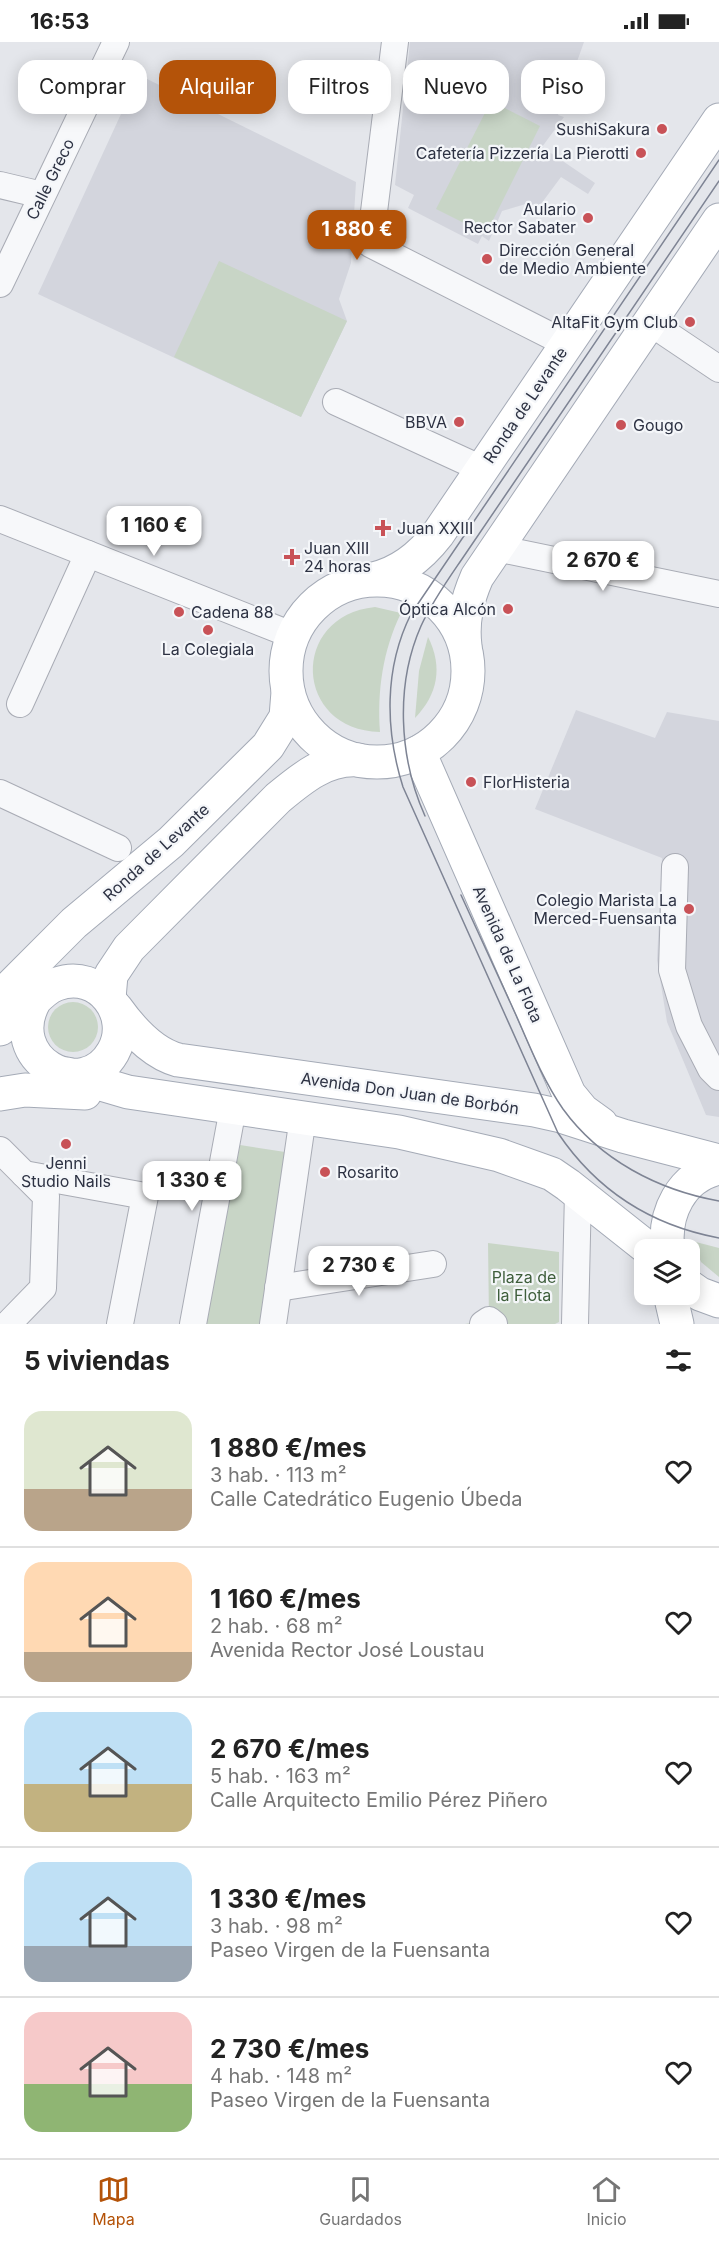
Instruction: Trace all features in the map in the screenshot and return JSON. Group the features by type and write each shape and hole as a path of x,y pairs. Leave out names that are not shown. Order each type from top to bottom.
{"main road":[{"name":"Ronda de Levante","path":"373,579 400,569 428,546 719,120"},
{"path":"0,1076 24,1064 83,1074 91,1071 111,1056 120,1033 112,1003 111,975 129,948 279,798 304,777 320,768 339,761 384,762 419,752 446,729 460,706 467,681 464,617 470,592 477,577 718,223"},
{"path":"358,760 335,752 315,738 302,723 288,693 286,658 292,635 304,616 321,598 341,586 373,579 408,584 435,600 447,612 457,627 465,648"},
{"name":"Ronda de Levante","path":"0,997 74,923 171,842 275,738 286,717 288,693"},
{"name":"Avenida de La Flota","path":"419,752 569,1094 591,1117 622,1136"},
{"path":"0,1029 44,993 68,968 105,914 171,842"},
{"path":"112,1003 95,986 79,981 62,982 44,993 26,1022 27,1038 33,1053 55,1069 111,1088 399,1132 500,1155 552,1174 636,1239"},
{"name":"Avenida Don Juan de Borbón","path":"112,1003 136,1033 168,1057 178,1060 534,1110 719,1161"},
{"path":"0,1094 36,1090 162,1097"},
{"path":"668,1239 669,1213 680,1192 701,1174 719,1168"},
{"path":"700,1294 719,1301"},
{"path":"673,1305 677,1324"}],"street":[{"name":"Calle Greco","path":"0,284 116,42"},
{"path":"394,42 370,244 567,344"},
{"path":"0,185 42,195"},
{"path":"649,322 719,369"},
{"path":"336,402 482,469"},
{"path":"0,519 292,635"},
{"path":"496,548 719,594"},
{"path":"20,704 88,554"},
{"path":"0,793 117,848"},
{"path":"675,867 672,970 689,1026 711,1069 719,1077"},
{"path":"193,1324 233,1108"},
{"path":"273,1324 303,1117"},
{"path":"0,1150 46,1196 42,1288 8,1324"},
{"path":"24,1174 145,1196 120,1324"},
{"path":"575,1324 578,1192"},
{"path":"278,1288 433,1264"},
{"path":"483,1324 489,1320 494,1324"}],"shaded area":[{"path":"410,42 584,42 578,60 521,60 521,114 558,114 564,117 542,147 595,183 588,194 561,177 538,208 529,203 502,211 489,241 482,236 478,244 408,208 414,195 395,185 403,109 403,114 509,114 509,60 408,60"},
{"path":"147,79 159,85 159,114 218,114 356,182 351,263 339,299 347,321 301,417 38,294 121,114 147,114"},
{"name":"Colegio Marista La Merced-Fuensanta","path":"576,710 655,738 667,712 719,721 719,1117 706,1115 667,1022 657,960 662,858 535,809"}],"green space":[{"path":"509,110 540,126 486,234 436,209 484,114 509,114"},
{"path":"219,261 347,321 301,417 174,357"},
{"path":"375,607 401,613 390,641 383,671 379,701 380,732 352,726 331,713 318,694 313,672 316,650 327,630 347,615"},
{"path":"428,637 436,659 436,680 429,699 415,718 419,671"},
{"path":"73,1002 87,1006 94,1013 98,1027 94,1041 87,1048 73,1052 59,1048 52,1041 48,1027 52,1013 59,1006"},
{"path":"240,1145 285,1152 261,1324 206,1324"},
{"name":"Plaza de la Flota","path":"488,1243 559,1252 559,1322 555,1324 465,1324 489,1320"},
{"path":"700,1243 719,1248 719,1277 701,1262"}],"tram line":[{"path":"719,160 411,614 396,656 390,699 393,744 403,787 558,1133 590,1172 627,1202 670,1224 719,1238"},
{"path":"425,816 410,770 405,746 404,721 407,672 421,626 445,584 719,181"},
{"path":"461,895 543,1075 563,1109 578,1127 594,1143 632,1170 674,1189 719,1201"}],"place":[{"name":"SushiSakura","path":"662,129"},
{"name":"Cafetería Pizzería La Pierotti","path":"641,153"},
{"name":"Aulario Rector Sabater","path":"588,218"},
{"name":"Dirección General de Medio Ambiente","path":"487,259"},
{"name":"AltaFit Gym Club","path":"690,322"},
{"name":"BBVA","path":"459,422"},
{"name":"Gougo","path":"621,425"},
{"name":"Juan XXIII","path":"383,528"},
{"name":"Juan XIII 24 horas","path":"292,557"},
{"name":"Óptica Alcón","path":"508,609"},
{"name":"Cadena 88","path":"179,612"},
{"name":"La Colegiala","path":"208,630"},
{"name":"FlorHisteria","path":"471,782"},
{"name":"Colegio Marista La Merced-Fuensanta","path":"689,909"},
{"name":"Jenni Studio Nails","path":"66,1144"},
{"name":"Rosarito","path":"325,1172"}]}
